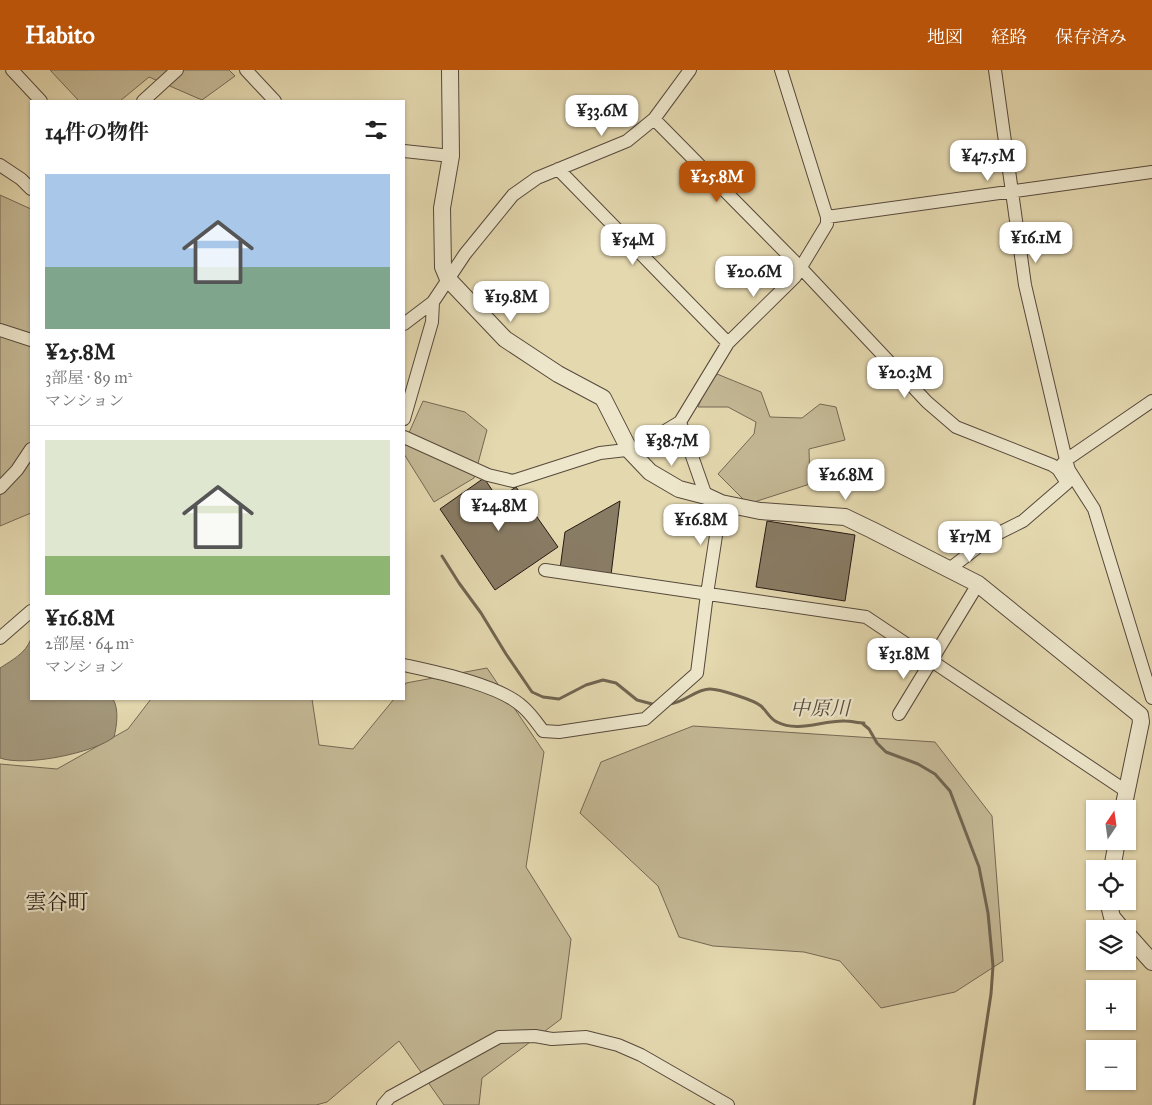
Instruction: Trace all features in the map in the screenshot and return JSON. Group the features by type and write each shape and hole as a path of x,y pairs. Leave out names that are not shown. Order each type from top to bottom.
{"street":[{"path":"12,70 40,100"},
{"path":"144,100 177,70"},
{"path":"246,70 274,100"},
{"path":"450,70 451,156 442,208 443,267 448,279 505,339 558,374 603,398 630,451 650,472 679,488 760,511 845,517 978,584 1140,715 1141,722 1124,800"},
{"path":"405,323 432,302 513,194 537,178 627,141 654,119 690,70"},
{"path":"405,437 488,475 513,480 600,453 630,451 680,422 728,344 795,277 827,224 827,218 781,70"},
{"path":"948,570 991,537 1023,521 1066,483 1025,285 995,70"},
{"path":"654,119 800,267 927,402 956,427 1052,465 1062,465 1152,401"},
{"path":"405,151 451,156"},
{"path":"0,165 21,179 30,188"},
{"path":"558,169 728,344"},
{"path":"827,218 1152,172"},
{"path":"405,416 432,322 432,302"},
{"path":"0,330 30,340"},
{"path":"405,665 455,676 505,695 523,706 543,731 559,732 645,719 697,673 707,594 714,499 680,422"},
{"path":"0,488 17,470 30,450"},
{"path":"1062,465 1069,470 1094,509 1152,697 1134,709"},
{"path":"545,570 866,617 1126,791"},
{"path":"899,714 978,584"},
{"path":"0,638 30,612"},
{"path":"1136,944 1152,962"},
{"path":"383,1105 390,1097 499,1037 535,1036 552,1039 586,1037 618,1045 641,1055 728,1105"}],"shaded area":[{"path":"50,70 229,70 235,76 202,100 149,77 121,100 78,100"},
{"path":"0,195 30,209 30,513 0,526"},
{"path":"717,374 761,392 770,417 802,418 820,404 836,407 845,440 809,449 810,484 748,504 718,474 754,434 756,422 728,407 698,407 705,390"},
{"path":"423,401 465,412 487,430 474,478 434,502 405,456 405,442"},
{"path":"30,641 30,700 114,700 117,712 114,737 91,748 59,757 26,761 0,758 0,668 22,653"},
{"path":"487,668 544,752 526,867 571,939 561,1019 482,1078 479,1105 444,1105 399,1041 327,1102 316,1105 0,1105 0,764 57,769 128,729 150,700 312,700 319,745 353,749 393,700 405,700 406,683"},
{"path":"693,726 935,742 992,816 1003,961 955,992 881,1008 840,961 804,952 713,946 679,937 658,886 580,813 601,762"}],"building":[{"path":"484,478 498,499 516,487 558,547 495,590 440,509"},
{"path":"620,501 611,575 560,569 565,532"},
{"path":"767,521 855,535 845,601 756,587"}],"waterway":[{"name":"中原川","path":"442,556 532,692 543,697 559,699 586,685 603,680 616,683 637,700 656,705"},
{"name":"中原川","path":"669,704 700,691 710,689 736,695 751,701 763,708 775,721 785,725 802,726 837,721 864,723 877,743 886,752 918,764 935,774 950,791 979,867 988,913 993,966 991,994 974,1105"}],"district":[{"name":"雲谷町","path":"57,902"}]}
